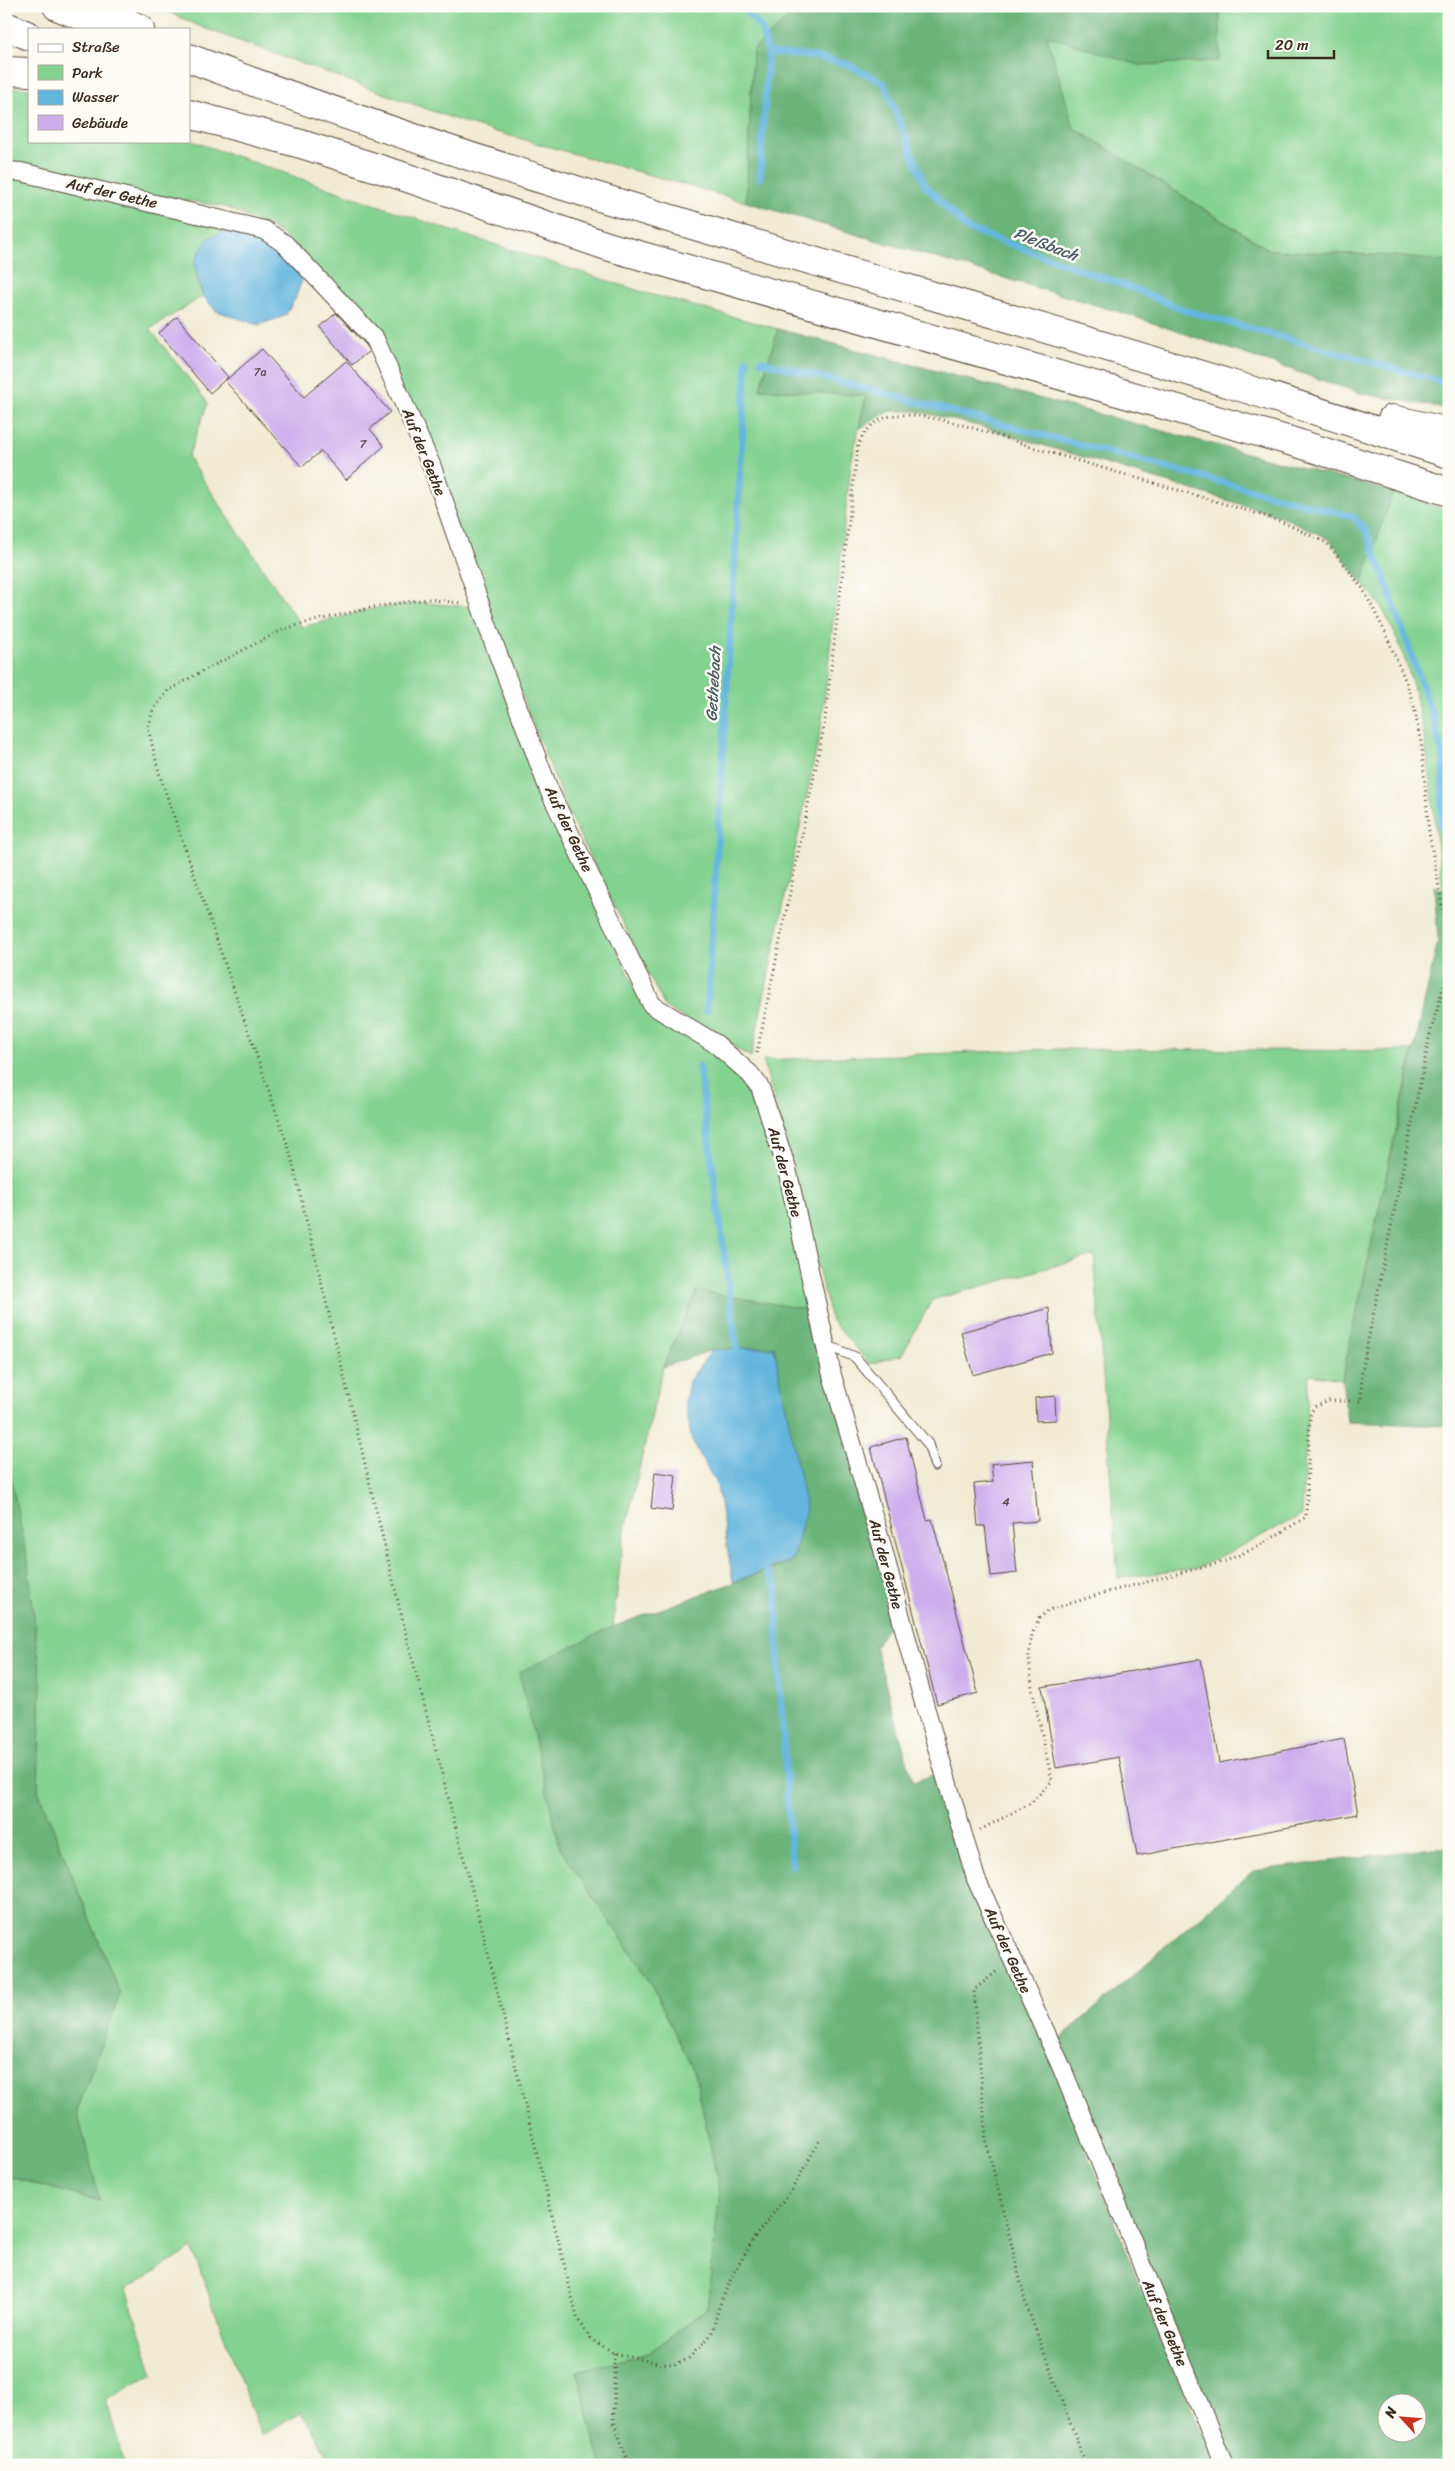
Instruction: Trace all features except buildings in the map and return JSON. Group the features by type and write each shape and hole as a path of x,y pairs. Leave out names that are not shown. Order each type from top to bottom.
{"highway":[{"path":"57,6 111,28"},
{"path":"96,6 138,28"},
{"path":"6,26 28,36"},
{"path":"190,54 219,69"},
{"path":"190,58 498,167 815,263 1233,385 1449,454"},
{"path":"6,71 28,72"},
{"path":"190,100 301,144 607,246 1297,442 1449,492"},
{"path":"190,114 301,144"},
{"path":"1233,385 1449,432"}],"street":[{"name":"Auf der Gethe","path":"6,170 264,230 285,244 375,339 432,467 549,790 652,1005 716,1044 752,1077 760,1088 787,1169 826,1345 923,1700 976,1879 1061,2066 1224,2465"}],"lane":[{"path":"826,1345 855,1357 928,1444 935,1466"}],"path":[{"path":"752,1077 824,727 858,444 862,435 873,423 896,415 927,418 978,430 1280,521 1327,543 1362,588 1385,632 1414,706 1422,749 1429,833 1449,942"},
{"path":"481,606 428,599 379,606 305,622 282,630 168,691 153,710 148,728 160,776 290,1152 403,1622 535,2142 577,2317 591,2338 614,2353 662,2364 675,2364 688,2359 711,2335 720,2300 734,2272 756,2235 791,2191 821,2138"},
{"path":"964,1838 1031,1803 1052,1781 1032,1688 1028,1656 1032,1634 1039,1618 1049,1610 1104,1593 1226,1561 1259,1546 1306,1517 1310,1416 1314,1406 1329,1401 1361,1401 1362,1370 1430,1034 1449,968"},
{"path":"1012,1959 974,1990 986,2140 1026,2304 1086,2465"},
{"path":"614,2353 614,2422 629,2465"}],"green space":[{"path":"155,6 802,6 753,50 746,202 468,124 204,28"},
{"path":"802,6 1220,6 1220,61 1138,65 1046,35 1074,128 1269,250 1394,256 1449,262 1449,409 1360,393 1126,314 746,202 753,50"},
{"path":"1220,6 1449,6 1449,262 1394,256 1270,250 1074,128 1046,34 1138,65 1219,61"},
{"path":"6,87 28,89 28,142 190,142 190,140 452,231 646,293 778,329 760,389 866,395 851,464 821,728 751,1057 665,1007 572,821 378,336 281,233 226,207 159,196 233,228 196,278 203,296 150,329 208,403 188,457 302,627 377,608 423,603 473,607 607,929 647,1013 713,1051 756,1092 779,1169 810,1310 697,1291 663,1367 623,1538 613,1627 520,1673 648,1978 695,2073 720,2192 707,2308 649,2353 577,2371 601,2465 333,2465 301,2412 261,2435 192,2249 126,2289 153,2374 106,2400 125,2465 6,2465 6,2176 99,2201 77,2111 120,1994 38,1791 41,1682 28,1563 6,1454"},
{"path":"778,329 1393,492 1362,583 1329,539 1283,517 982,427 917,411 889,411 859,429 866,396 760,389"},
{"path":"1393,492 1449,511 1449,892 1443,890 1426,749 1411,679 1400,646 1385,614 1378,602 1362,583"},
{"path":"1434,886 1449,892 1449,1426 1347,1422 1342,1379 1438,940"},
{"path":"1059,1049 1413,1051 1342,1379 1309,1374 1302,1515 1198,1568 1118,1578 1094,1255 932,1300 902,1355 870,1364 831,1320 792,1163 763,1060"},
{"path":"697,1291 810,1310 895,1616 875,1646 913,1782 939,1773 1158,2332 1217,2465 601,2465 577,2371 649,2353 707,2308 720,2192 695,2073 648,1978 560,1848 519,1672 612,1627 793,1561 805,1509 774,1347 712,1350 663,1367"},
{"path":"6,1454 28,1563 41,1682 38,1791 120,1994 77,2111 100,2201 6,2176"},
{"path":"1449,1846 1449,2465 1232,2465 1055,2043 1253,1871"}],"water":[{"path":"233,228 264,237 282,249 305,272 295,299 285,316 258,325 216,311 203,296 194,265 198,255 209,238"},
{"path":"774,1347 806,1509 793,1560 733,1582 717,1485 692,1441 685,1403 689,1381 712,1350"}],"waterway":[{"path":"741,6 761,28 768,53 760,178"},
{"name":"Pleßbach","path":"768,53 810,56 847,64 884,83 925,185 966,228 1137,290 1184,310 1449,384"},
{"name":"Gethebach","path":"707,1011 747,360"},
{"path":"761,361 1354,517 1366,531 1386,582 1433,717 1444,759 1441,822 1449,855"},
{"path":"699,1066 737,1349"},
{"path":"766,1571 777,1587 778,1655 792,1866"}]}
